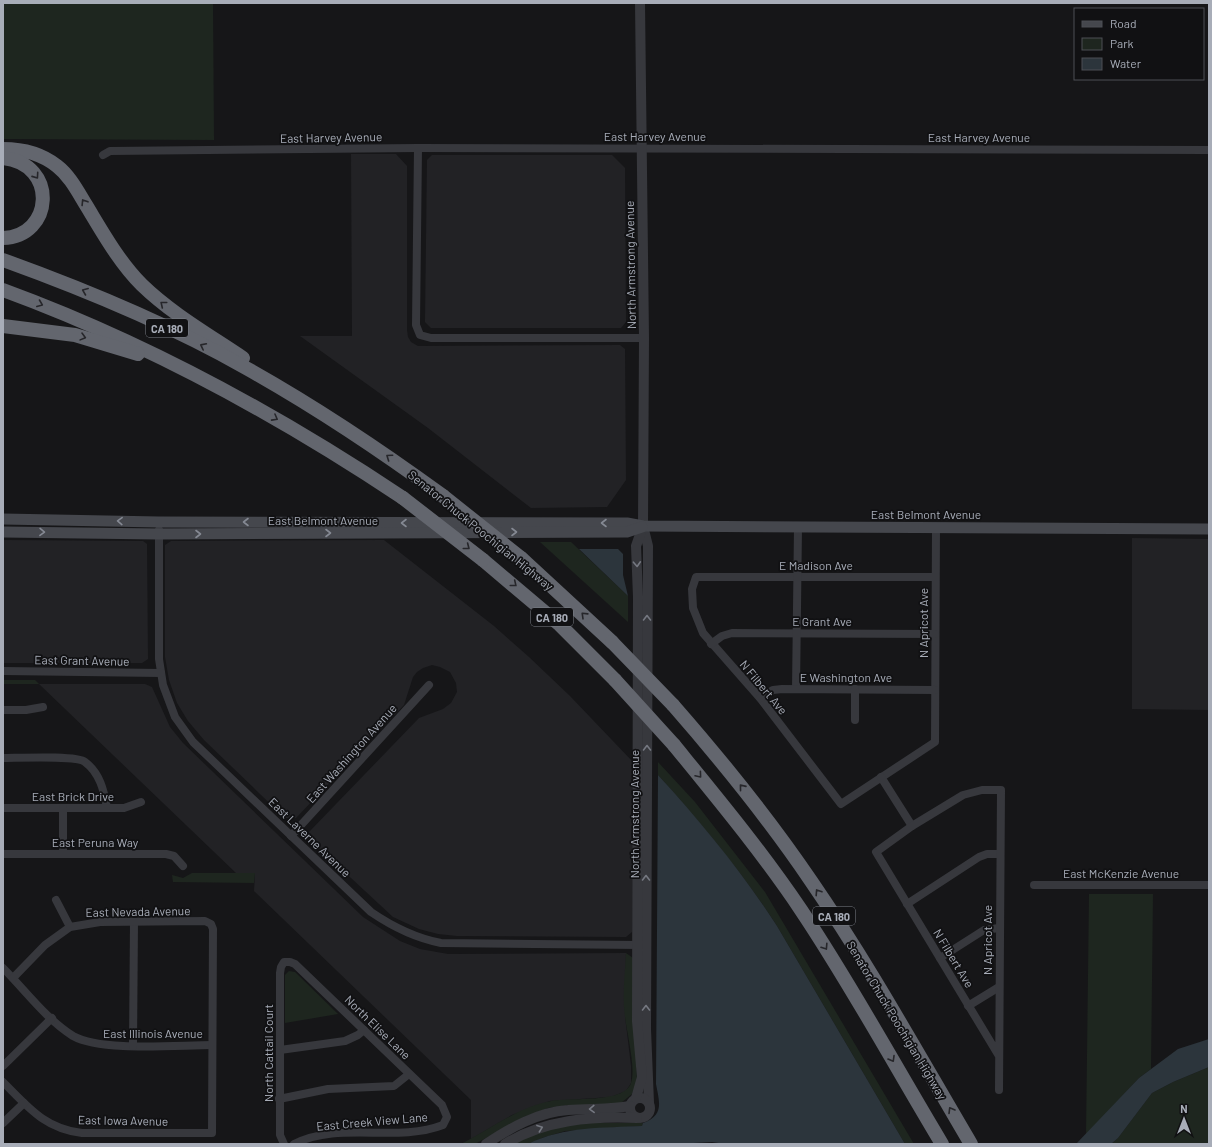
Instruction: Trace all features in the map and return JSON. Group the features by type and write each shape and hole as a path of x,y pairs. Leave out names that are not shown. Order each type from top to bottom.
{"highway":[{"path":"3,149 26,151 57,166 71,182 121,260 151,294 193,325 290,388 322,414"},
{"path":"3,158 17,160 28,166 41,185 43,201 39,216 32,226 18,234 3,238"},
{"name":"Senator Chuck Poochigian Highway","path":"3,260 85,291 194,341 246,368 381,452 443,496 521,558 612,642 673,705 751,798 812,881 866,967 971,1144"},
{"name":"Senator Chuck Poochigian Highway","path":"3,290 116,335 165,358 241,399 321,445 403,498 483,560 560,624 615,680 674,745 755,845 801,911 864,1011 942,1144"},
{"path":"3,326 68,334 112,345 143,356 241,399"}],"main road":[{"name":"East Belmont Avenue","path":"3,519 159,522 627,523 643,526 1209,530"},
{"name":"East Belmont Avenue","path":"3,532 159,534 627,532 643,526"}],"street":[{"name":"North Armstrong Avenue","path":"640,3 644,338 643,526 636,546 638,597 642,945 649,1102"},
{"name":"East Harvey Avenue","path":"103,155 110,151 418,148 1209,150"},
{"path":"418,148 416,325 420,335 431,338 644,338"},
{"name":"East Laverne Avenue","path":"159,522 159,659 163,686 175,717 193,742 371,912 399,930 427,940 455,944 642,945"},
{"path":"796,689 798,527"},
{"name":"N Apricot Ave","path":"881,777 935,742 936,527"},
{"name":"E Madison Ave","path":"696,577 936,577"},
{"name":"N Filbert Ave","path":"696,577 692,589 693,608 703,633 711,644 760,698 841,804 881,777"},
{"name":"E Grant Ave","path":"711,644 722,636 732,633 935,634"},
{"name":"East Grant Avenue","path":"3,671 161,673"},
{"name":"East Washington Avenue","path":"291,836 429,685"},
{"path":"855,689 855,720"},
{"name":"E Washington Ave","path":"760,698 773,690 935,690"},
{"path":"3,710 26,710 43,706"},
{"path":"3,758 72,758 85,761 97,775 102,786 107,808"},
{"path":"881,777 912,826"},
{"name":"N Apricot Ave","path":"912,826 963,795 982,790 1000,790 999,1090"},
{"name":"East Brick Drive","path":"3,808 124,808 141,802"},
{"path":"63,808 63,854"},
{"name":"N Filbert Ave","path":"912,826 876,852 998,1056"},
{"name":"East Peruna Way","path":"3,854 166,854 174,856 183,866"},
{"path":"907,904 979,857 987,854 1000,854"},
{"name":"East McKenzie Avenue","path":"1034,885 1209,885"},
{"path":"56,900 70,927"},
{"name":"East Nevada Avenue","path":"13,978 53,938 70,927 100,922 205,921 211,924 213,929 212,1045"},
{"path":"133,1046 134,922"},
{"path":"940,958 984,930 1000,928"},
{"name":"North Armstrong Avenue","path":"633,1102 641,1086 642,1078 637,1021 642,945"},
{"name":"North Elise Lane","path":"284,962 295,964 442,1105 447,1117"},
{"name":"North Cattail Court","path":"284,962 281,967 280,974 280,1135 284,1144"},
{"name":"East Illinois Avenue","path":"3,968 64,1029 87,1042 99,1045 133,1046 212,1045"},
{"path":"968,1006 999,987"},
{"path":"3,1066 52,1018"},
{"path":"280,1050 345,1041 358,1035 364,1030"},
{"name":"East Iowa Avenue","path":"3,1082 39,1117 49,1124 73,1132 212,1133 212,1045"},
{"path":"280,1099 328,1089 394,1086 410,1074"},
{"path":"486,1144 512,1128 544,1115 567,1110 609,1109 645,1098 649,1102 651,1110 648,1116 641,1118 579,1119 551,1124 520,1135 504,1144"},
{"path":"633,1102 631,1112 637,1118"},
{"path":"3,1123 24,1103"},
{"name":"East Creek View Lane","path":"294,1144 318,1136 428,1130 443,1125 447,1117"}],"shaded area":[{"path":"351,154 396,154 407,166 407,330 408,337 411,342 418,346 620,345 625,349 626,480 607,507 531,508 428,428 300,336 352,336"},
{"path":"432,155 612,155 625,168 626,322 621,328 431,328 425,322 427,160"},
{"path":"1132,538 1209,539 1209,710 1132,709"},
{"path":"3,540 143,541 147,544 148,659 142,663 3,663"},
{"path":"384,540 494,626 529,657 570,696 633,762 632,932 626,937 457,936 438,934 419,929 393,917 309,839 309,832 419,718 443,709 451,703 457,692 456,683 450,672 432,665 417,672 413,677 404,705 296,818 285,818 204,740 188,721 177,703 169,680 165,657 165,545 171,541"},
{"path":"39,684 145,684 152,687 170,727 183,743 363,917 400,941 420,949 448,954 626,953 625,1016 631,1066 631,1083 626,1091 611,1097 550,1101 512,1115 471,1139 471,1100 254,891 255,873 236,873"}],"green space":[{"path":"3,3 213,3 214,140 3,139"},
{"path":"540,542 571,542 628,596 628,622"},
{"path":"3,680 35,680 39,684 3,684"},
{"path":"658,762 695,802 765,892 914,1144 905,1144 764,906 720,848 658,775"},
{"path":"192,873 255,873 254,883 173,882 172,875 183,878"},
{"path":"1089,894 1153,894 1151,1069 1139,1078 1086,1135"},
{"path":"626,953 633,958 637,1082 632,1094 621,1103 578,1106 569,1105 548,1108 524,1117 475,1144 461,1144 516,1113 539,1104 559,1100 607,1097 626,1090 631,1083 632,1069 631,1051 624,1009"},
{"path":"289,971 295,972 338,1014 285,1023 285,975"},
{"path":"1209,1067 1209,1144 1111,1144 1118,1138 1152,1093 1173,1082"},
{"path":"579,1123 643,1123 642,1126 565,1131 528,1144 513,1144 538,1132"}],"water":[{"path":"579,549 618,549 623,554 623,575 628,596"},
{"path":"658,775 721,848 764,906 905,1144 725,1144 712,1142 676,1144 528,1144 542,1138 570,1131 642,1126 643,1123 650,1120 658,1112 659,1102 656,1084"},
{"path":"1209,1039 1209,1067 1173,1082 1152,1093 1118,1138 1111,1144 1076,1144 1139,1078 1178,1049"}]}
